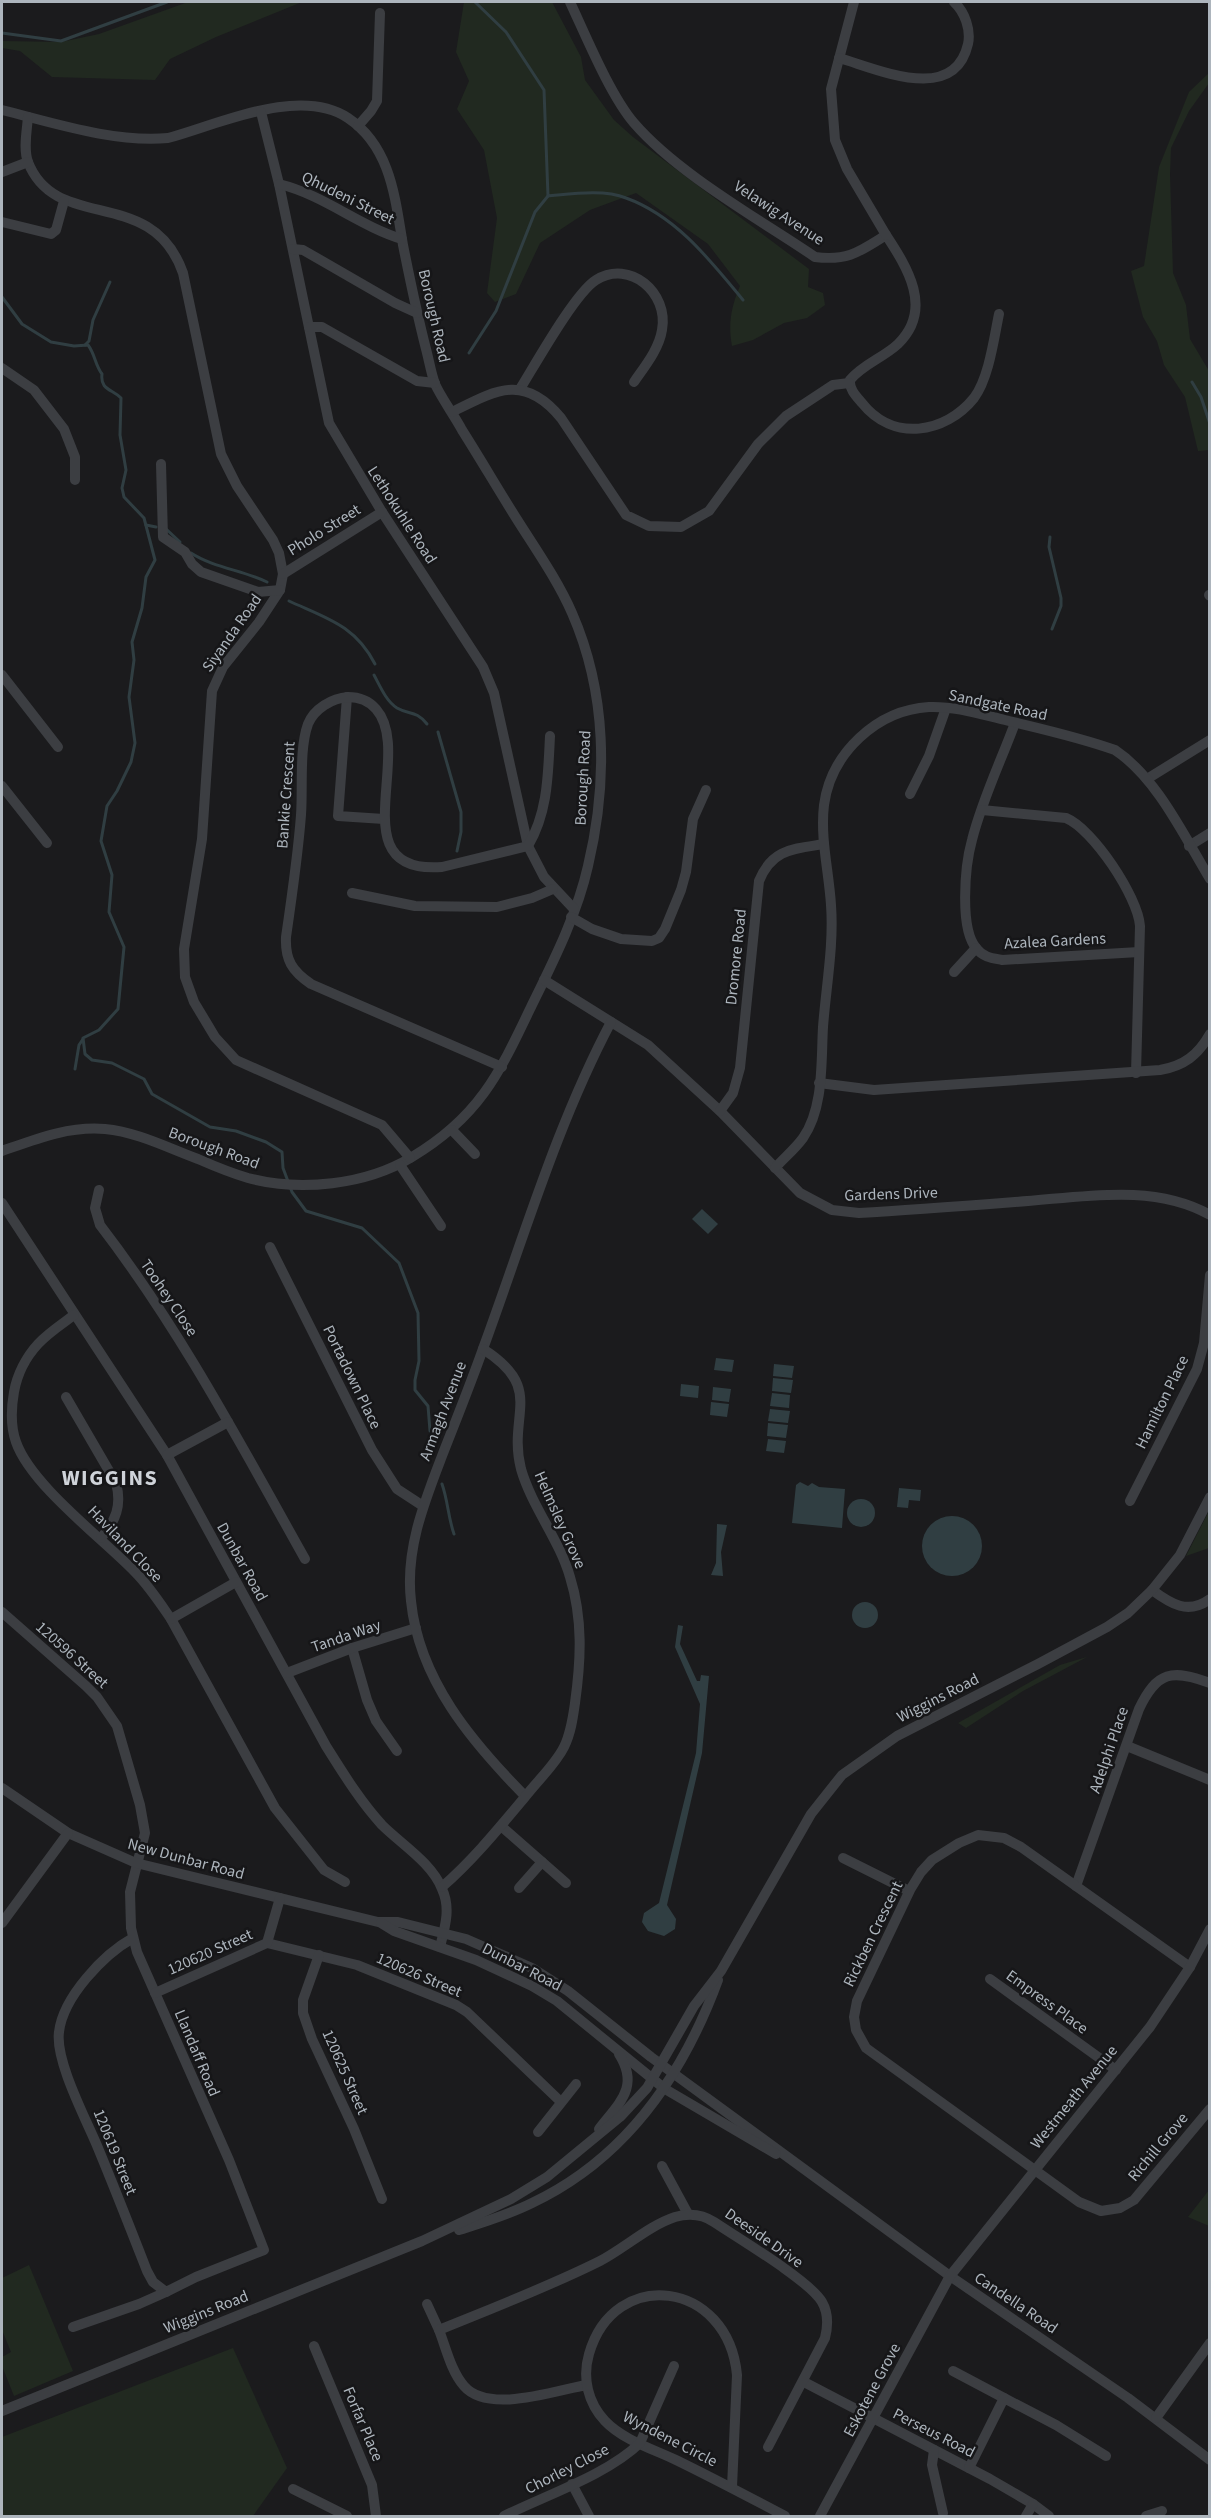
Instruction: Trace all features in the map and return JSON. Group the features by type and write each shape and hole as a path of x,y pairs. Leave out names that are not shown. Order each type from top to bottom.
{"street":[{"name":"Velawig Avenue","path":"570,2 618,99 633,122 651,140 700,180 814,257 834,259 855,254 886,235"},
{"path":"849,383 858,370 899,343 913,317 915,286 904,262 847,169 835,140 831,89 854,2"},
{"path":"839,58 918,80 941,78 956,67 966,53 970,38 967,22 954,2"},
{"path":"358,126 376,101 380,13"},
{"name":"Borough Road","path":"2,110 116,136 153,140 290,105 317,106 344,115 358,126 379,150 397,199 402,239 417,313 435,383 550,571 572,614 590,664 601,715 602,760 599,811 588,870 544,980 502,1067 474,1109 453,1130 400,1165 337,1182 301,1184 267,1181 226,1170 136,1136 104,1129 57,1132 2,1151"},
{"name":"Lethokuhle Road","path":"261,112 279,184 329,423 382,512 490,680 528,846 534,862 572,913 592,929 621,939 652,941 659,938 665,929 681,890 686,872 693,819 706,790"},
{"path":"2,172 28,162 26,142 28,117"},
{"name":"Siyanda Road","path":"28,162 40,184 64,201 139,221 156,231 173,249 183,273 224,460 237,486 273,540 279,553 283,574 280,590 259,622 223,667 212,691 202,838 184,950 185,977 194,1002 215,1037 236,1060 382,1125 410,1158"},
{"name":"Qhudeni Street","path":"279,184 308,192 375,230 402,239"},
{"path":"2,222 51,234 56,230 64,201"},
{"path":"293,249 303,250 417,313"},
{"path":"520,389 588,286 603,277 615,274 630,276 648,285 657,295 662,306 663,329 659,341 634,382"},
{"path":"849,383 865,407 891,425 904,430 918,430 944,423 968,404 980,388 999,314"},
{"path":"309,327 322,327 417,381 435,383"},
{"path":"2,368 34,390 64,429 75,457 75,480"},
{"path":"452,412 491,393 508,388 520,389 538,396 552,406 626,515 649,526 681,527 709,511 758,444 786,416 833,385 849,383"},
{"path":"161,464 163,537 185,552 192,564 201,572 258,592 280,590"},
{"name":"Pholo Street","path":"283,574 382,512"},
{"path":"2,675 58,747"},
{"path":"384,819 338,816 347,697 366,700 385,724 388,751 384,819 387,838 391,847 417,867 442,867 528,846 542,817 547,793 550,736"},
{"name":"Bankie Crescent","path":"347,697 321,708 312,717 307,730 301,813 285,951 291,968 311,984 502,1067"},
{"name":"Sandgate Road","path":"775,1168 797,1145 808,1129 819,1083 831,917 824,844 824,806 838,763 858,739 871,728 901,713 929,707 946,708 1015,723 1115,750 1127,758 1147,779 1209,879"},
{"path":"910,794 929,756 946,708"},
{"path":"954,972 976,948 966,928 965,912 971,842 1015,723"},
{"path":"1147,779 1209,740"},
{"path":"2,786 47,843"},
{"path":"982,810 1066,818 1084,829 1101,850 1136,906 1140,926 1136,1073"},
{"path":"1190,846 1209,833"},
{"name":"Dromore Road","path":"720,1111 733,1093 739,1075 759,882 763,871 775,857 783,852 824,844"},
{"path":"352,893 415,906 497,907 532,898 553,889"},
{"name":"Azalea Gardens","path":"976,948 990,958 1009,960 1139,952"},
{"name":"Gardens Drive","path":"544,980 648,1045 720,1111 800,1193 832,1210 859,1213 1125,1195 1171,1200 1209,1215"},
{"name":"Armagh Avenue","path":"525,1796 493,1763 451,1710 430,1669 416,1628 411,1602 410,1568 423,1506 586,1068 611,1022"},
{"path":"819,1083 874,1090 1160,1071 1182,1064 1203,1046 1209,1034"},
{"path":"453,1130 475,1154"},
{"path":"400,1165 441,1226"},
{"name":"Toohey Close","path":"99,1190 95,1208 99,1225 167,1321 228,1422 305,1559"},
{"name":"Dunbar Road","path":"2,1203 167,1455 326,1746 349,1783 381,1824 430,1871 442,1887"},
{"name":"Portadown Place","path":"270,1247 372,1450 397,1489 423,1506"},
{"name":"Hamilton Place","path":"1130,1501 1197,1369 1204,1343 1209,1275"},
{"name":"Haviland Close","path":"74,1315 38,1344 25,1362 16,1385 11,1408 12,1426 24,1460 54,1495 138,1574 171,1619 275,1808 324,1870 345,1882"},
{"name":"Helmsley Grove","path":"442,1887 501,1826 558,1757 569,1736 580,1655 579,1613 564,1560 532,1498 521,1466 519,1386 508,1368 483,1349"},
{"path":"66,1397 116,1483 118,1491 119,1504 115,1519 101,1538"},
{"path":"167,1455 228,1422"},
{"name":"Wiggins Road","path":"2,2411 422,2241 511,2199 547,2177 633,2104 653,2079 694,2006 721,1971 811,1814 842,1775 897,1736 1107,1627 1128,1613 1152,1590 1180,1555 1209,1497"},
{"path":"171,1619 236,1582"},
{"path":"1152,1590 1174,1605 1185,1608 1195,1607 1209,1599"},
{"name":"120596 Street","path":"2,1612 86,1686 97,1697 117,1726 127,1755 144,1823 143,1843 136,1863"},
{"name":"Tanda Way","path":"287,1673 352,1648 416,1628"},
{"path":"352,1648 367,1700 376,1721 397,1751"},
{"name":"Adelphi Place","path":"1076,1886 1139,1709 1151,1686 1174,1673 1188,1675 1209,1683"},
{"path":"1127,1746 1209,1780"},
{"name":"New Dunbar Road","path":"2,1788 68,1833 136,1863 378,1922 398,1922 444,1932"},
{"path":"501,1826 566,1883"},
{"path":"2,1923 68,1833"},
{"name":"Rickben Crescent","path":"1035,2169 884,2062 860,2040 854,2017 856,2001 921,1872 932,1860 959,1843 978,1835 1004,1838 1190,1967"},
{"path":"843,1858 909,1892"},
{"path":"519,1888 542,1862"},
{"name":"Llandaff Road","path":"136,1863 130,1892 133,1938 229,2160 264,2250 196,2277 166,2292"},
{"path":"440,1947 447,1904 442,1887"},
{"name":"120620 Street","path":"155,1993 267,1943 280,1898"},
{"name":"New Dunbar Road","path":"378,1922 394,1931 440,1947"},
{"name":"Westmeath Avenue","path":"950,2276 1150,2027 1190,1967 1209,1929"},
{"name":"Dunbar Road","path":"444,1932 488,1947 568,1990 662,2065"},
{"name":"120619 Street","path":"133,1938 110,1952 99,1962 75,1996 61,2020 58,2045 147,2271 153,2282 166,2292"},
{"name":"120626 Street","path":"267,1943 319,1955 394,1979 456,2005 467,2012 561,2102"},
{"name":"Dunbar Road","path":"440,1947 532,1986 557,2001 653,2079"},
{"name":"120625 Street","path":"319,1955 303,2000 303,2013 312,2039 354,2129 382,2199"},
{"name":"Wiggins Road","path":"422,2241 515,2211 563,2186 618,2144 643,2117 675,2074 706,2013 721,1971"},
{"name":"Empress Place","path":"990,1979 1116,2070"},
{"path":"585,2147 628,2088 628,2071 616,2049"},
{"name":"Candella Road","path":"662,2065 950,2276 1156,2418 1209,2460"},
{"name":"Candella Road","path":"653,2079 665,2089 806,2171"},
{"path":"538,2132 576,2084"},
{"name":"Richill Grove","path":"1035,2169 1079,2202 1092,2208 1101,2211 1120,2208 1134,2200 1146,2187 1209,2109"},
{"path":"439,2330 570,2276 609,2256 668,2220 688,2214 662,2166"},
{"name":"Deeside Drive","path":"688,2214 703,2216 714,2222 787,2271 822,2301 828,2326 825,2338 768,2447"},
{"name":"Eskotene Grove","path":"820,2517 950,2276"},
{"path":"73,2327 166,2292"},
{"name":"Wyndene Circle","path":"732,2487 737,2375 729,2338 720,2324 697,2304 684,2299 658,2295 640,2299 613,2313 591,2345 585,2365 586,2385 592,2402 604,2420 616,2431 732,2487 785,2517"},
{"path":"427,2304 456,2372 465,2386 484,2399 509,2399 586,2385"},
{"path":"1156,2418 1209,2343"},
{"name":"Forfar Place","path":"314,2346 372,2485 376,2517"},
{"path":"640,2443 674,2366"},
{"path":"953,2371 1056,2425 1106,2456"},
{"name":"Perseus Road","path":"804,2382 969,2468 1033,2504 1049,2517"},
{"path":"969,2468 1004,2398"},
{"name":"Chorley Close","path":"504,2517 615,2462 640,2443"},
{"path":"934,2450 932,2465 943,2513"},
{"path":"572,2484 589,2517"},
{"path":"293,2489 347,2517"},
{"path":"1026,2517 1033,2504"},
{"path":"1146,2517 1162,2511"}],"shaded area":[{"path":"188,2 302,2 216,37 170,59 155,80 52,77 20,51 2,48 2,41 61,42 99,34"},
{"path":"464,2 552,2 581,57 585,80 614,120 633,137 809,269 808,287 823,293 825,305 807,318 784,323 753,340 732,346 731,316 740,286 708,244 636,193 590,210 540,243 516,294 495,302 487,293 497,218 484,150 457,109 469,81 456,52"},
{"path":"1209,73 1209,83 1189,111 1171,148 1170,174 1173,273 1186,305 1190,339 1209,371 1209,450 1198,451 1185,397 1164,365 1157,341 1143,317 1131,271 1144,266 1159,167 1189,92"},
{"path":"702,1209 718,1224 708,1234 692,1219"},
{"path":"716,1358 734,1360 732,1372 714,1370"},
{"path":"774,1364 794,1366 792,1378 773,1376"},
{"path":"773,1378 793,1380 791,1393 772,1391"},
{"path":"681,1384 699,1386 698,1398 680,1396"},
{"path":"713,1387 731,1389 729,1402 712,1400"},
{"path":"772,1393 790,1395 789,1408 770,1406"},
{"path":"711,1402 729,1404 727,1417 710,1415"},
{"path":"770,1409 790,1411 788,1423 768,1421"},
{"path":"768,1423 788,1425 786,1438 767,1436"},
{"path":"768,1439 786,1441 784,1453 766,1451"},
{"path":"800,1482 808,1486 812,1483 819,1487 845,1489 842,1528 792,1523 796,1485"},
{"path":"899,1488 921,1490 920,1501 909,1500 908,1508 897,1507"},
{"path":"861,1499 871,1503 875,1513 871,1523 861,1527 851,1523 847,1513 851,1503"},
{"path":"1209,1511 1209,1548 1186,1556"},
{"path":"952,1516 969,1521 977,1529 982,1546 977,1563 969,1571 952,1576 935,1571 927,1563 922,1546 927,1529 935,1521"},
{"path":"717,1524 727,1525 721,1552 723,1576 711,1575 716,1563"},
{"path":"865,1602 875,1605 878,1615 875,1625 865,1628 855,1625 852,1615 855,1605"},
{"path":"678,1625 683,1626 680,1644 697,1681 700,1681 701,1675 709,1676 702,1753 667,1905 676,1919 675,1929 664,1936 648,1931 642,1922 644,1913 659,1903 696,1753 700,1704 675,1647"},
{"path":"1087,1657 1023,1691 966,1728 958,1723 1060,1665"},
{"path":"1209,2190 1209,2226 1188,2217"},
{"path":"29,2265 73,2371 14,2396 2,2366 2,2357 11,2352 2,2330 2,2278"},
{"path":"233,2348 287,2468 253,2516 2,2516 2,2437"}],"waterway":[{"path":"2,33 61,41 167,2"},
{"path":"475,2 506,32 544,90 548,196 608,194 617,195 644,206 661,216 691,241 743,300"},
{"path":"469,353 496,311 535,212 548,196"},
{"path":"85,345 89,341 93,320 110,282"},
{"path":"2,297 22,324 51,342 74,346 88,345 102,374 103,383 107,389 121,398 120,435 126,470 122,488 124,497 144,518 155,560 146,577 142,608 132,642 134,660 129,697 135,743 131,762 107,806 101,841 112,875 109,912 124,947 118,1009 99,1030 83,1038 85,1054 92,1060 112,1063 144,1079 152,1094 210,1127 236,1131 266,1142 282,1152 283,1168 292,1192 306,1211 362,1228 399,1263 418,1313 419,1361 415,1390 428,1406 430,1431"},
{"path":"1192,382 1201,397 1210,424"},
{"path":"146,525 156,527"},
{"path":"165,528 180,542"},
{"path":"1050,537 1049,547 1061,598 1061,606 1052,629"},
{"path":"191,553 209,562 267,582"},
{"path":"289,601 349,631 375,664"},
{"path":"374,675 393,705 412,713 427,724"},
{"path":"438,732 461,812 461,832 457,851"},
{"path":"75,1069 79,1045 83,1039"},
{"path":"442,1484 454,1534"}],"district":[{"name":"WIGGINS","path":"110,1478"}]}
